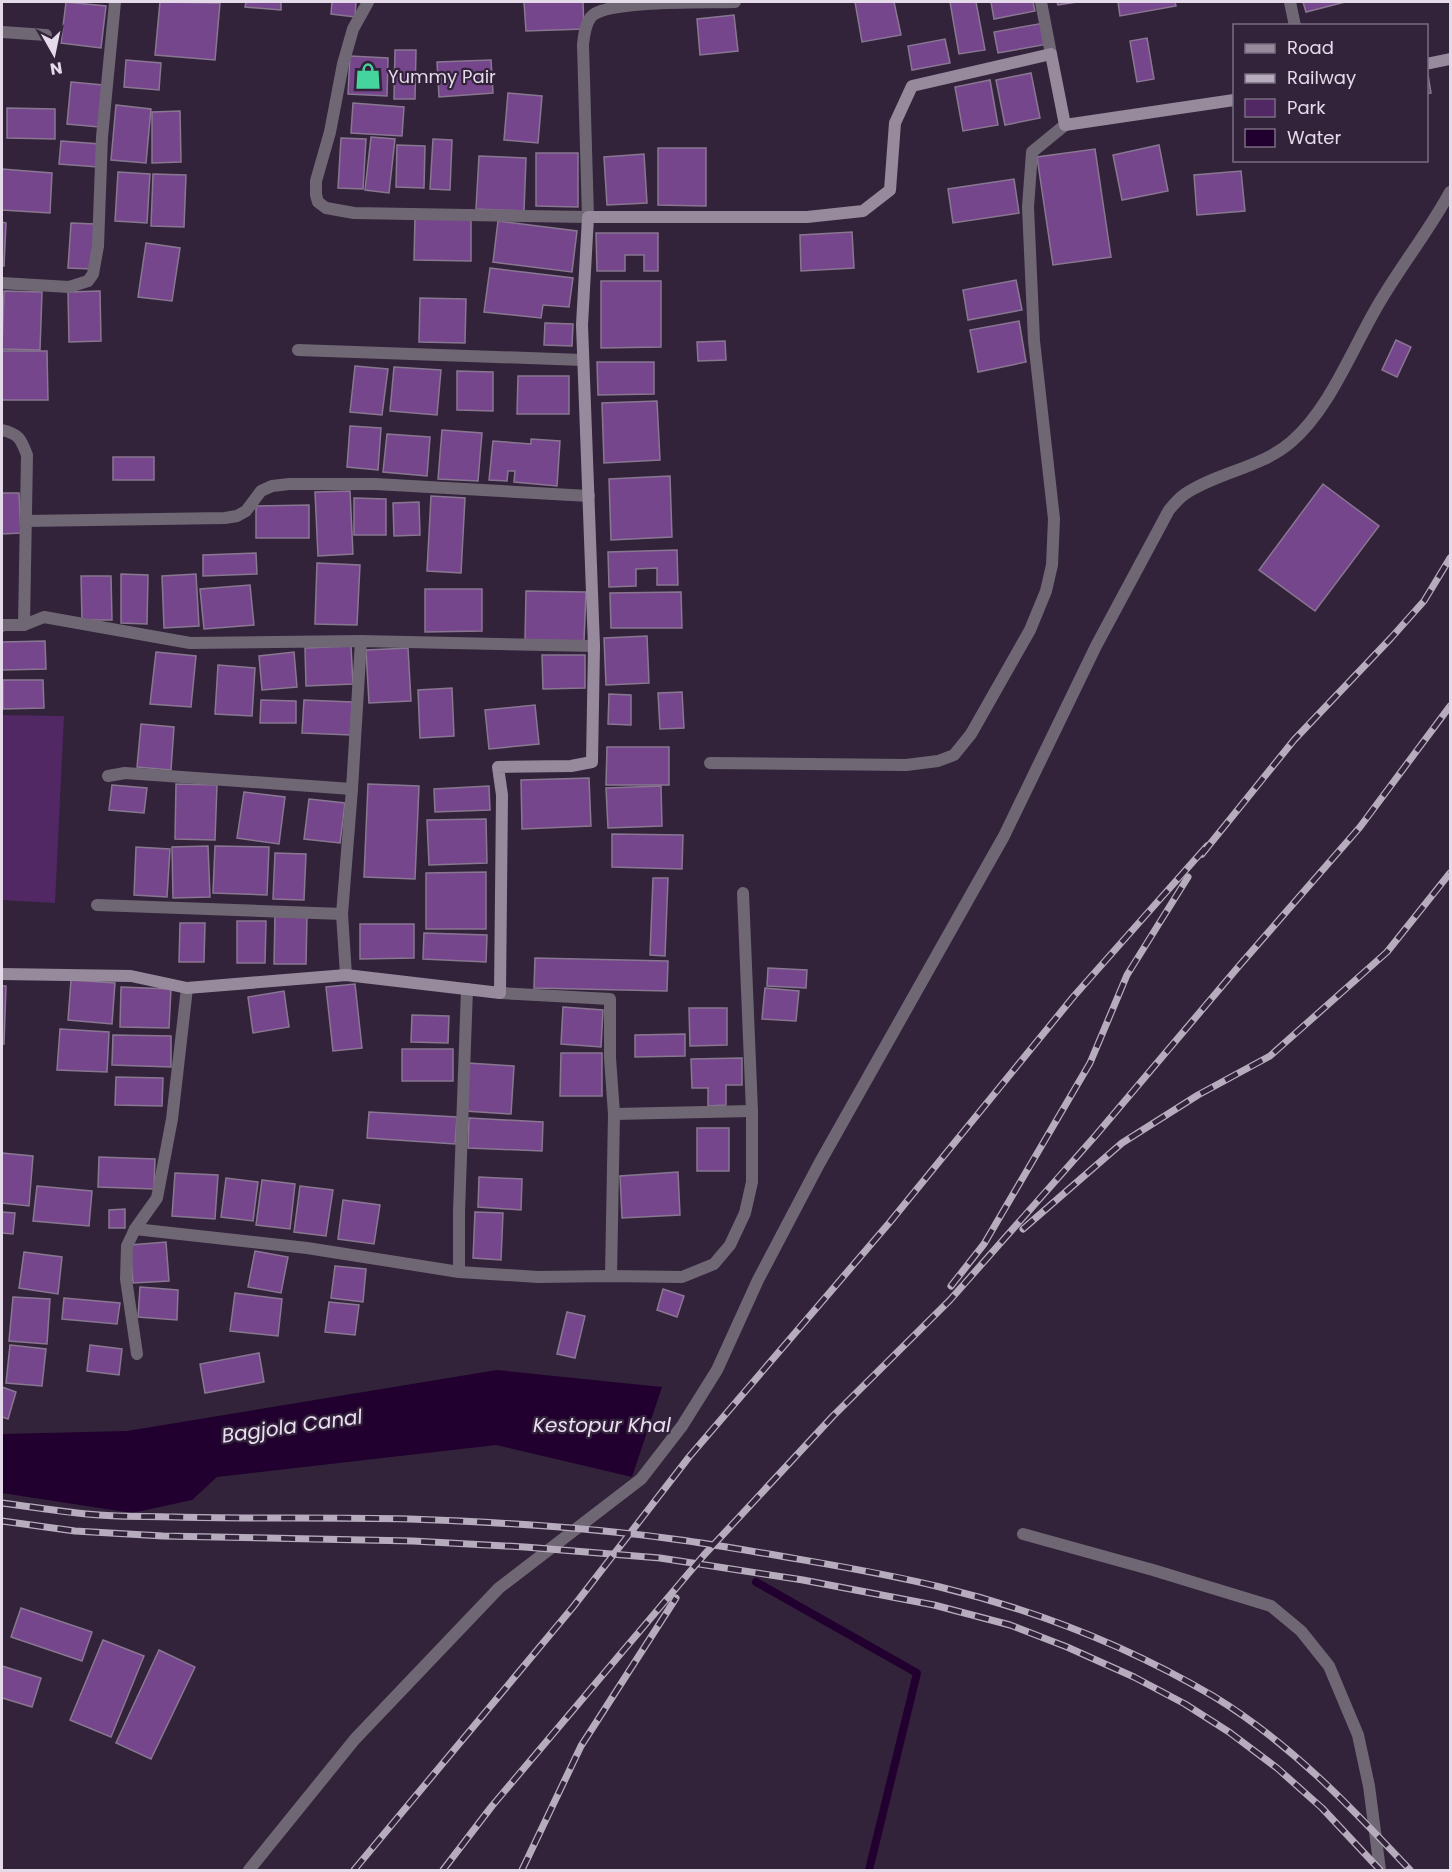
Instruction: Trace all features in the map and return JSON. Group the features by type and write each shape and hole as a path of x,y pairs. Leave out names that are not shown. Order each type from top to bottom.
{"street":[{"path":"2,283 69,287 88,281 93,274 98,246 102,137 115,2"},
{"path":"368,2 353,29 343,64 330,132 316,181 318,202 326,208 354,213 588,217 807,217 863,211 890,190 895,123 912,86 1051,54"},
{"path":"500,993 502,795 498,767 571,766 592,762 594,646 582,325 588,217 584,30 590,16 604,8 624,5 735,2"},
{"path":"1041,2 1065,125"},
{"path":"1290,2 1295,24"},
{"path":"2,33 46,35"},
{"path":"1428,64 1450,59"},
{"path":"710,763 906,765 938,761 954,755 971,734 1030,630 1046,591 1052,566 1054,519 1034,341 1028,207 1032,152 1065,125 1233,100"},
{"path":"249,1870 355,1739 499,1588 641,1479 682,1426 717,1370 758,1280 819,1164 1004,836 1096,646 1169,510 1183,495 1202,483 1263,459 1290,443 1307,426 1325,401 1381,300 1450,192"},
{"path":"298,350 583,360"},
{"path":"2,430 17,435 27,455 24,625"},
{"path":"25,521 225,518 237,516 246,511 261,490 289,484 375,484 589,496"},
{"path":"2,626 24,625 44,617 190,643 361,641 594,646"},
{"path":"346,975 342,914 361,641"},
{"path":"108,776 125,773 352,789"},
{"path":"135,1229 284,1245 459,1272 538,1277 682,1277 714,1264 730,1245 745,1213 752,1182 752,1112 743,893"},
{"path":"97,905 342,914"},
{"path":"2,974 131,976 187,988 346,975 500,993 610,999 610,1058 614,1114 611,1276"},
{"path":"137,1354 126,1279 127,1246 135,1229 157,1198 172,1119 187,988"},
{"path":"459,1272 467,989"},
{"path":"614,1114 752,1112"},
{"path":"1023,1534 1271,1606 1301,1631 1329,1666 1358,1735 1369,1786 1380,1870"}],"green space":[{"path":"2,715 64,716 55,903 2,900"}],"water":[{"name":"Kestopur Khal","path":"497,1370 662,1387 632,1477 496,1445 217,1477 192,1500 132,1513 2,1493 2,1434 127,1431"}],"building":[{"path":"66,2 106,6 101,48 61,43"},
{"path":"160,2 220,3 215,60 155,55"},
{"path":"246,2 281,2 281,10 245,7"},
{"path":"332,2 356,2 355,17 331,14"},
{"path":"524,2 583,2 584,29 526,31"},
{"path":"855,2 894,2 901,35 862,42"},
{"path":"950,2 976,2 985,50 959,54"},
{"path":"991,2 1033,2 1035,11 994,19"},
{"path":"1057,2 1077,2 1058,5"},
{"path":"1118,2 1175,2 1176,6 1120,16"},
{"path":"1303,2 1345,2 1306,12"},
{"path":"734,15 738,51 700,55 697,19"},
{"path":"1044,23 1048,44 998,53 994,32"},
{"path":"1147,38 1154,79 1137,82 1130,41"},
{"path":"945,39 950,63 912,70 908,46"},
{"path":"395,50 416,50 415,99 394,99"},
{"name":"Yummy Pair","path":"350,56 388,58 387,96 348,94"},
{"path":"126,60 161,63 159,90 124,87"},
{"path":"491,60 493,93 439,97 437,62"},
{"path":"1031,73 1040,118 1005,125 996,80"},
{"path":"1428,75 1431,93 1428,94"},
{"path":"990,80 998,125 963,131 955,87"},
{"path":"71,82 103,85 99,127 67,124"},
{"path":"508,93 542,96 538,143 504,140"},
{"path":"353,103 404,107 402,136 351,133"},
{"path":"116,105 151,109 146,163 111,160"},
{"path":"7,108 55,109 55,139 7,138"},
{"path":"180,111 181,162 152,163 152,112"},
{"path":"371,137 395,139 389,193 365,190"},
{"path":"341,138 366,139 363,189 338,188"},
{"path":"433,139 452,140 450,190 430,189"},
{"path":"61,141 100,144 98,167 59,164"},
{"path":"397,145 425,146 424,188 396,187"},
{"path":"1159,145 1168,191 1122,200 1113,155"},
{"path":"658,148 706,148 706,206 658,205"},
{"path":"1095,149 1111,257 1053,265 1037,157"},
{"path":"536,153 578,153 578,207 536,206"},
{"path":"644,154 647,203 607,205 604,157"},
{"path":"479,156 526,158 524,211 476,209"},
{"path":"2,169 52,173 50,213 2,210"},
{"path":"1241,171 1245,211 1197,215 1194,175"},
{"path":"118,172 150,174 147,223 115,221"},
{"path":"153,174 186,175 184,227 151,226"},
{"path":"1014,179 1019,213 953,223 948,189"},
{"path":"415,217 471,218 471,261 414,260"},
{"path":"498,221 577,231 572,272 493,262"},
{"path":"2,222 6,223 4,266 2,266"},
{"path":"71,223 95,224 92,269 68,268"},
{"path":"852,232 854,268 801,271 800,235"},
{"path":"596,233 658,233 658,271 644,271 644,255 625,255 625,271 597,271"},
{"path":"146,243 180,248 172,301 138,297"},
{"path":"490,268 573,278 569,307 543,305 541,318 484,312"},
{"path":"1016,280 1022,310 968,320 963,290"},
{"path":"601,281 661,281 661,347 601,348"},
{"path":"4,291 42,292 40,350 2,349"},
{"path":"100,291 101,341 69,342 68,292"},
{"path":"420,298 466,299 465,343 419,342"},
{"path":"1019,321 1026,362 978,372 970,330"},
{"path":"545,323 573,324 572,346 544,345"},
{"path":"1396,340 1411,347 1397,377 1382,370"},
{"path":"725,341 726,360 698,361 697,342"},
{"path":"2,351 47,351 48,400 2,400"},
{"path":"597,362 654,362 654,394 598,395"},
{"path":"355,366 388,369 382,415 350,412"},
{"path":"394,367 441,370 437,415 390,411"},
{"path":"457,371 493,372 493,411 457,410"},
{"path":"518,376 569,376 569,414 517,414"},
{"path":"657,401 660,460 604,463 602,403"},
{"path":"350,426 381,428 378,470 347,467"},
{"path":"442,430 482,433 478,481 438,479"},
{"path":"387,434 430,437 427,476 383,472"},
{"path":"531,439 560,441 557,486 514,482 515,471 508,471 507,481 489,480 493,441 531,444"},
{"path":"113,457 154,457 154,480 113,480"},
{"path":"670,476 672,537 611,540 609,479"},
{"path":"1323,484 1379,526 1315,611 1259,570"},
{"path":"350,491 353,554 318,556 315,492"},
{"path":"2,493 19,493 21,533 2,534"},
{"path":"431,496 465,498 461,573 427,571"},
{"path":"354,498 386,499 386,535 354,535"},
{"path":"419,502 420,535 394,536 393,503"},
{"path":"309,505 309,538 256,538 256,506"},
{"path":"677,550 678,585 657,585 657,568 636,569 636,586 609,587 608,552"},
{"path":"256,553 257,574 203,576 203,555"},
{"path":"317,563 360,565 357,625 315,624"},
{"path":"121,574 148,575 147,624 121,623"},
{"path":"196,574 199,626 164,628 162,576"},
{"path":"81,576 111,576 112,620 82,620"},
{"path":"250,585 254,625 204,629 200,589"},
{"path":"425,589 482,589 482,631 425,632"},
{"path":"526,591 586,592 584,641 525,640"},
{"path":"681,592 682,628 611,628 610,593"},
{"path":"647,636 649,683 606,685 604,638"},
{"path":"45,641 46,669 2,670 2,642"},
{"path":"351,646 353,684 306,686 305,648"},
{"path":"408,648 411,701 369,703 366,650"},
{"path":"156,652 196,656 191,707 150,704"},
{"path":"294,652 297,687 262,690 259,656"},
{"path":"542,655 585,655 585,688 543,689"},
{"path":"218,665 255,668 252,716 215,714"},
{"path":"3,680 43,680 44,708 3,709"},
{"path":"452,688 454,736 420,738 418,690"},
{"path":"682,692 684,728 660,729 658,693"},
{"path":"609,694 631,695 631,725 608,724"},
{"path":"261,700 296,701 296,723 260,723"},
{"path":"304,700 352,702 351,735 302,733"},
{"path":"535,705 539,744 489,749 485,710"},
{"path":"141,724 174,727 171,770 137,767"},
{"path":"607,747 669,747 669,785 606,785"},
{"path":"589,778 591,826 522,829 521,780"},
{"path":"176,784 217,785 215,840 175,839"},
{"path":"368,784 419,786 415,879 364,877"},
{"path":"112,785 147,788 144,813 109,810"},
{"path":"489,786 490,810 435,812 434,789"},
{"path":"661,786 662,826 608,828 606,788"},
{"path":"244,792 285,797 279,844 237,838"},
{"path":"309,799 345,803 340,843 304,839"},
{"path":"486,819 487,863 429,865 427,820"},
{"path":"612,834 683,835 682,869 612,867"},
{"path":"208,846 210,897 173,898 172,847"},
{"path":"215,846 269,847 267,895 213,893"},
{"path":"136,847 170,849 167,897 134,895"},
{"path":"275,853 306,854 304,900 273,899"},
{"path":"486,872 486,929 426,929 426,873"},
{"path":"653,878 668,878 665,956 650,955"},
{"path":"275,915 307,916 306,964 274,964"},
{"path":"237,921 266,921 265,963 237,963"},
{"path":"180,923 205,923 204,962 179,962"},
{"path":"360,924 414,924 414,958 360,959"},
{"path":"424,933 487,935 486,962 423,959"},
{"path":"535,958 668,961 667,991 534,988"},
{"path":"768,968 807,970 806,988 767,986"},
{"path":"71,980 115,983 112,1024 68,1020"},
{"path":"355,984 362,1048 333,1051 326,987"},
{"path":"2,986 6,986 4,1044 2,1044"},
{"path":"121,987 171,989 169,1028 120,1027"},
{"path":"765,988 799,991 796,1021 762,1019"},
{"path":"284,991 289,1027 253,1033 248,997"},
{"path":"563,1007 603,1010 601,1047 561,1044"},
{"path":"689,1008 727,1008 727,1045 690,1046"},
{"path":"412,1015 449,1016 448,1043 411,1042"},
{"path":"60,1029 109,1032 107,1072 57,1070"},
{"path":"685,1034 685,1056 635,1057 635,1035"},
{"path":"113,1035 171,1036 171,1067 112,1065"},
{"path":"402,1049 453,1049 453,1081 402,1081"},
{"path":"561,1053 602,1053 602,1096 560,1096"},
{"path":"742,1058 742,1085 726,1085 726,1105 708,1106 708,1088 692,1088 691,1059"},
{"path":"468,1063 514,1066 511,1114 465,1111"},
{"path":"116,1077 163,1078 162,1106 115,1105"},
{"path":"369,1112 457,1117 455,1144 367,1138"},
{"path":"469,1118 543,1122 542,1151 468,1148"},
{"path":"697,1128 729,1128 729,1171 697,1171"},
{"path":"2,1153 33,1156 29,1206 2,1203"},
{"path":"99,1157 155,1159 154,1189 98,1187"},
{"path":"678,1172 680,1215 622,1218 620,1176"},
{"path":"175,1173 218,1175 215,1219 172,1216"},
{"path":"479,1177 522,1179 521,1210 478,1207"},
{"path":"226,1178 258,1182 253,1221 221,1217"},
{"path":"262,1180 295,1184 290,1229 256,1225"},
{"path":"37,1186 92,1191 89,1226 33,1221"},
{"path":"300,1186 333,1190 326,1236 294,1232"},
{"path":"343,1200 380,1205 374,1244 338,1239"},
{"path":"125,1209 125,1228 109,1228 109,1210"},
{"path":"2,1212 15,1213 13,1234 2,1233"},
{"path":"475,1212 503,1213 501,1260 473,1258"},
{"path":"166,1242 169,1281 133,1283 130,1245"},
{"path":"255,1251 288,1257 281,1293 248,1287"},
{"path":"24,1252 62,1257 58,1294 19,1288"},
{"path":"335,1266 366,1269 363,1302 331,1298"},
{"path":"140,1287 178,1290 177,1320 138,1317"},
{"path":"663,1289 684,1296 677,1317 657,1310"},
{"path":"235,1293 282,1299 278,1336 230,1331"},
{"path":"13,1297 50,1299 47,1344 9,1341"},
{"path":"64,1298 120,1303 117,1324 62,1319"},
{"path":"329,1302 359,1305 355,1335 325,1332"},
{"path":"567,1312 585,1316 575,1358 557,1354"},
{"path":"10,1345 46,1349 42,1386 6,1383"},
{"path":"90,1345 122,1349 119,1375 87,1371"},
{"path":"259,1353 264,1382 205,1393 200,1364"},
{"path":"2,1387 16,1392 8,1419 2,1417"},
{"path":"21,1608 92,1632 82,1661 11,1637"},
{"path":"103,1640 144,1656 111,1737 70,1720"},
{"path":"159,1650 195,1667 151,1759 116,1743"},
{"path":"2,1666 41,1678 32,1707 2,1698"}],"waterway":[{"path":"756,1582 917,1673 869,1870"}],"railway":[{"path":"1202,854 1294,740 1424,601 1450,558"},
{"path":"443,1870 492,1806 704,1555 833,1416 950,1300 1096,1135 1360,827 1450,706"},
{"path":"354,1870 573,1607 689,1457 890,1222 1074,996 1207,846"},
{"path":"1023,1229 1122,1143 1198,1095 1270,1056 1387,952 1450,873"},
{"path":"951,1286 984,1244 1090,1063 1127,975 1188,877"},
{"path":"2,1503 108,1516 409,1519 508,1523 607,1531 697,1542 833,1565 976,1596 1080,1631 1148,1661 1213,1696 1241,1714 1318,1776 1410,1870"},
{"path":"2,1521 75,1531 163,1536 413,1541 660,1558 803,1580 934,1605 1010,1625 1067,1647 1134,1677 1185,1704 1229,1732 1277,1768 1322,1808 1380,1870"},
{"path":"522,1870 581,1746 676,1598"}],"place":[{"name":"Yummy Pair","path":"368,76"}],"water label":[{"name":"Bagjola Canal","path":"292,1426"}]}
